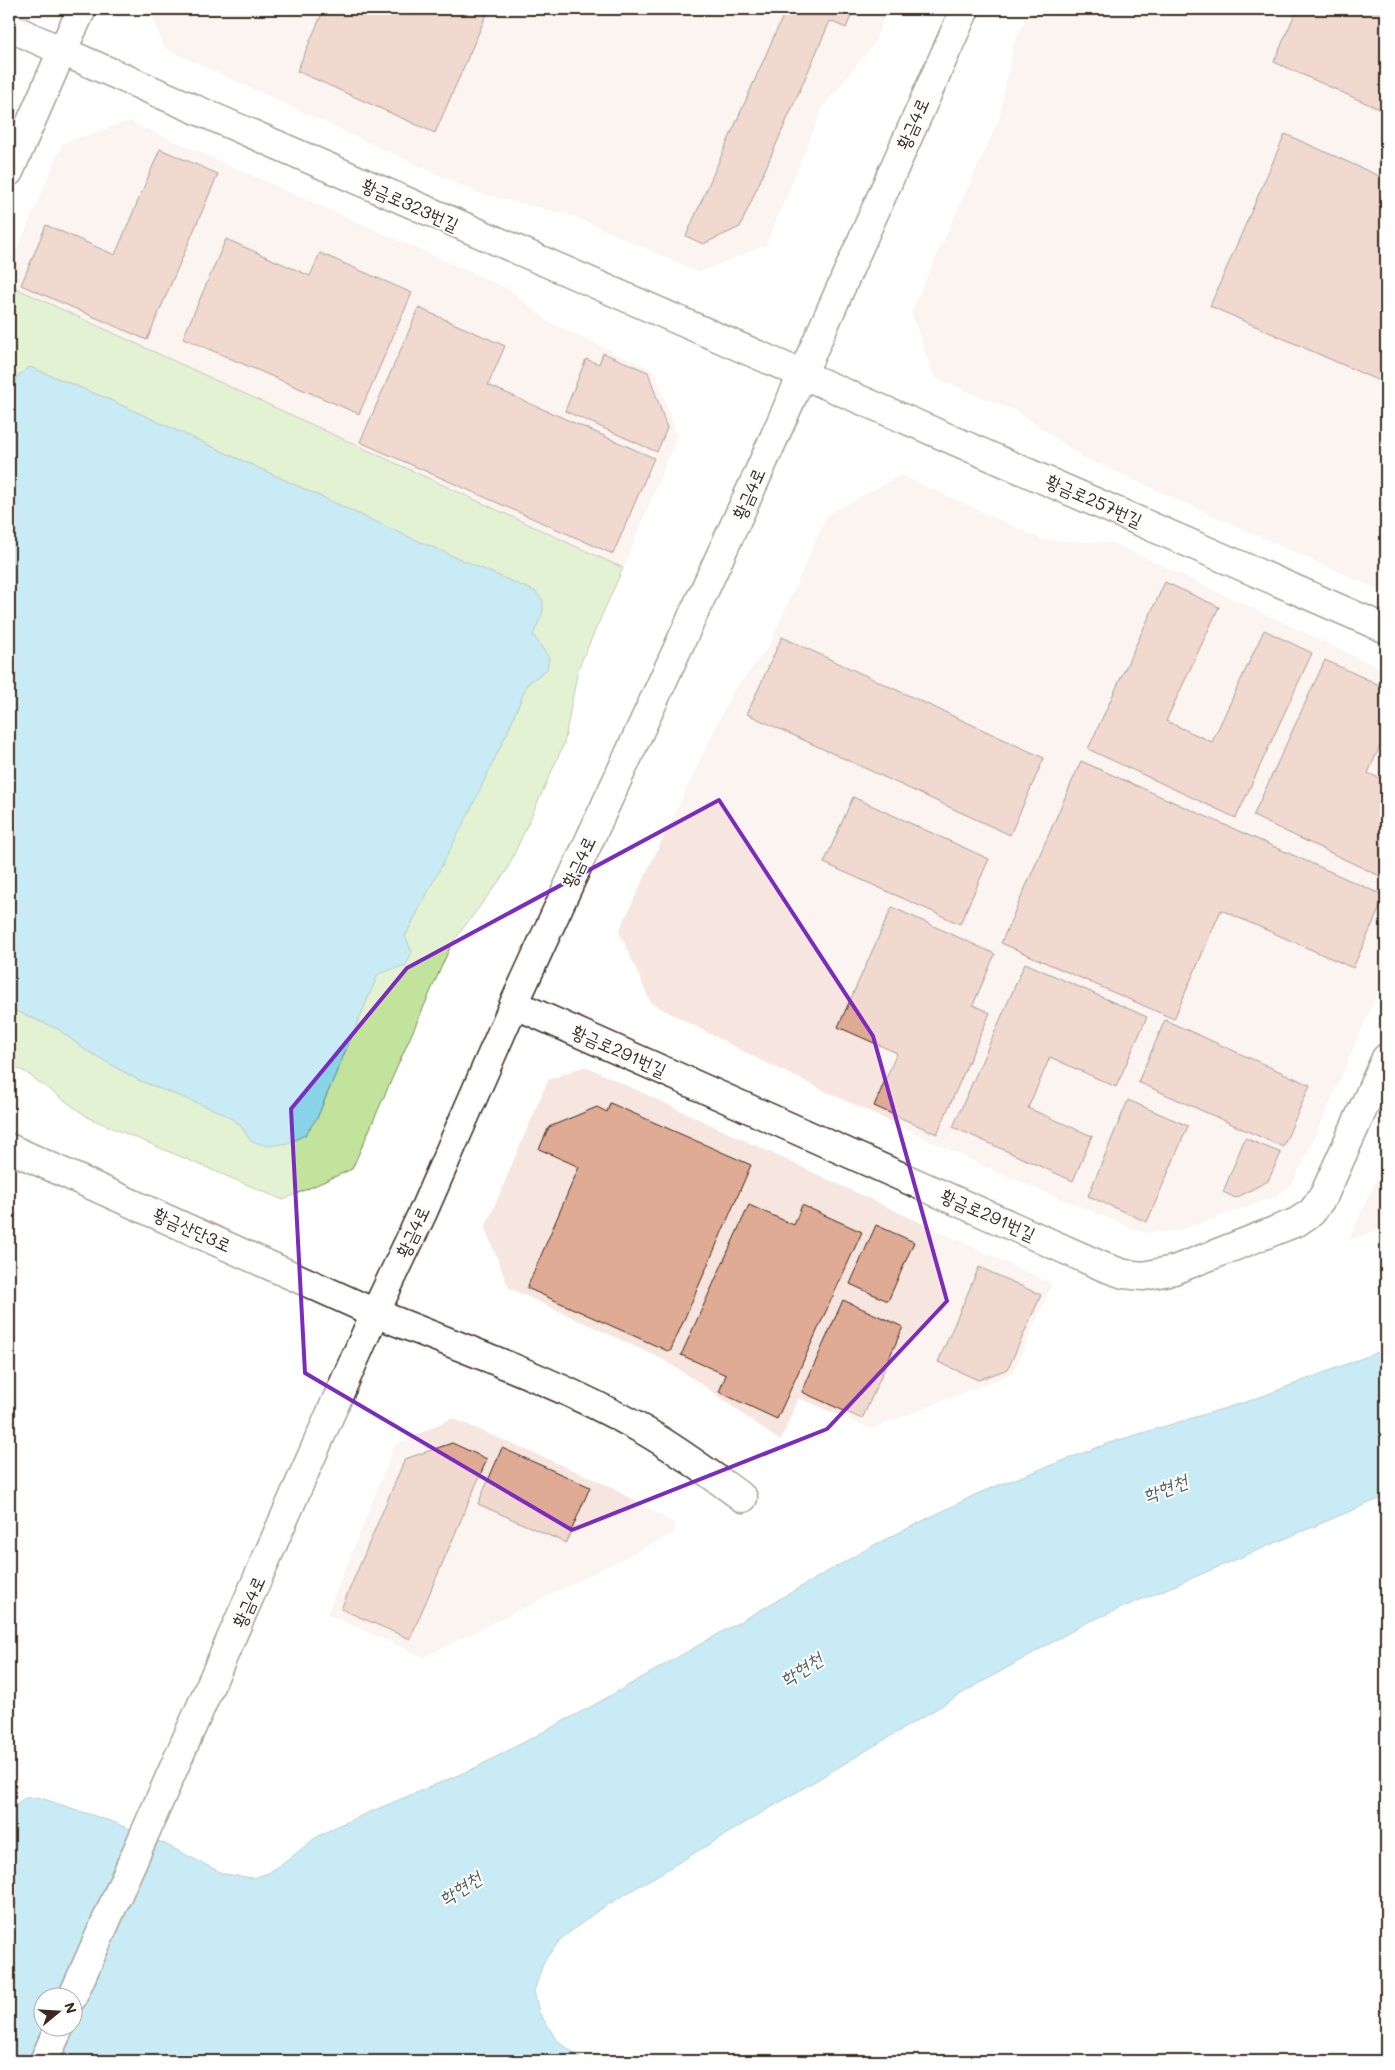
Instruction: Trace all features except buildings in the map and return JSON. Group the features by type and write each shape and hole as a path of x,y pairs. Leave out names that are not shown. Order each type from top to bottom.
{"street":[{"path":"9,172 82,9"},
{"name":"황금4로","path":"76,1988 198,1717 375,1312 423,1212 514,1004 757,476 965,9"},
{"name":"황금로323번길","path":"9,27 463,228 802,374"},
{"name":"황금로257번길","path":"802,374 1386,629"},
{"name":"황금로291번길","path":"514,1004 1104,1266 1124,1274 1143,1276 1174,1270 1276,1231 1297,1222 1312,1212 1324,1195 1386,1058"},
{"name":"황금산단3로","path":"9,1148 375,1312 542,1381 592,1404 642,1430 743,1498"},
{"path":"44,2061 54,2038"}],"highlighted area":[{"path":"719,800 873,1036 947,1301 827,1429 572,1530 305,1373 291,1109 407,968"}],"shaded area":[{"path":"150,9 888,9 873,45 823,107 766,245 699,272 574,216 478,193 164,48"},
{"path":"1030,9 1386,9 1386,593 1083,457 1018,412 934,377 911,312 999,120 1013,46"},
{"path":"129,121 508,289 550,323 655,371 677,436 623,568 9,285 9,268 63,143"},
{"path":"901,475 1043,540 1113,543 1386,671 1386,973 1323,1119 1293,1182 1277,1196 1177,1231 1144,1233 988,1168 762,1061 651,1003 619,931 732,693 769,646 827,515"},
{"path":"585,1066 1052,1284 1013,1373 871,1429 799,1398 780,1441 700,1383 664,1360 509,1288 485,1228 548,1080"},
{"path":"1386,1157 1386,1227 1349,1240"},
{"path":"452,1418 601,1482 674,1523 676,1532 424,1657 327,1614 395,1445"}],"green space":[{"path":"9,285 623,568 578,669 564,744 506,872 452,943 352,1169 283,1200 89,1118 25,1072 9,1065 9,1008 58,1029 84,1049 138,1080 223,1113 240,1125 251,1141 317,1118 378,974 412,952 405,937 507,733 527,684 547,669 549,658 533,635 543,611 536,592 400,533 106,398 30,367 18,376 9,399"}],"water":[{"path":"30,367 106,398 400,533 536,592 543,601 543,611 533,635 549,658 547,669 527,684 507,733 468,815 405,936 412,952 406,965 378,974 317,1118 305,1135 288,1143 268,1146 251,1141 240,1125 223,1113 138,1080 84,1049 58,1029 9,1008 9,399 18,376"},
{"name":"학현천","path":"1386,1349 1386,1496 1086,1623 968,1690 599,1910 561,1939 544,1961 534,1991 539,2012 556,2039 584,2061 9,2061 9,1808 25,1798 38,1797 113,1822 165,1844 224,1874 253,1878 268,1873 284,1863 315,1838 339,1825 475,1768 594,1705 874,1545 981,1492 1109,1443 1252,1400"}]}
